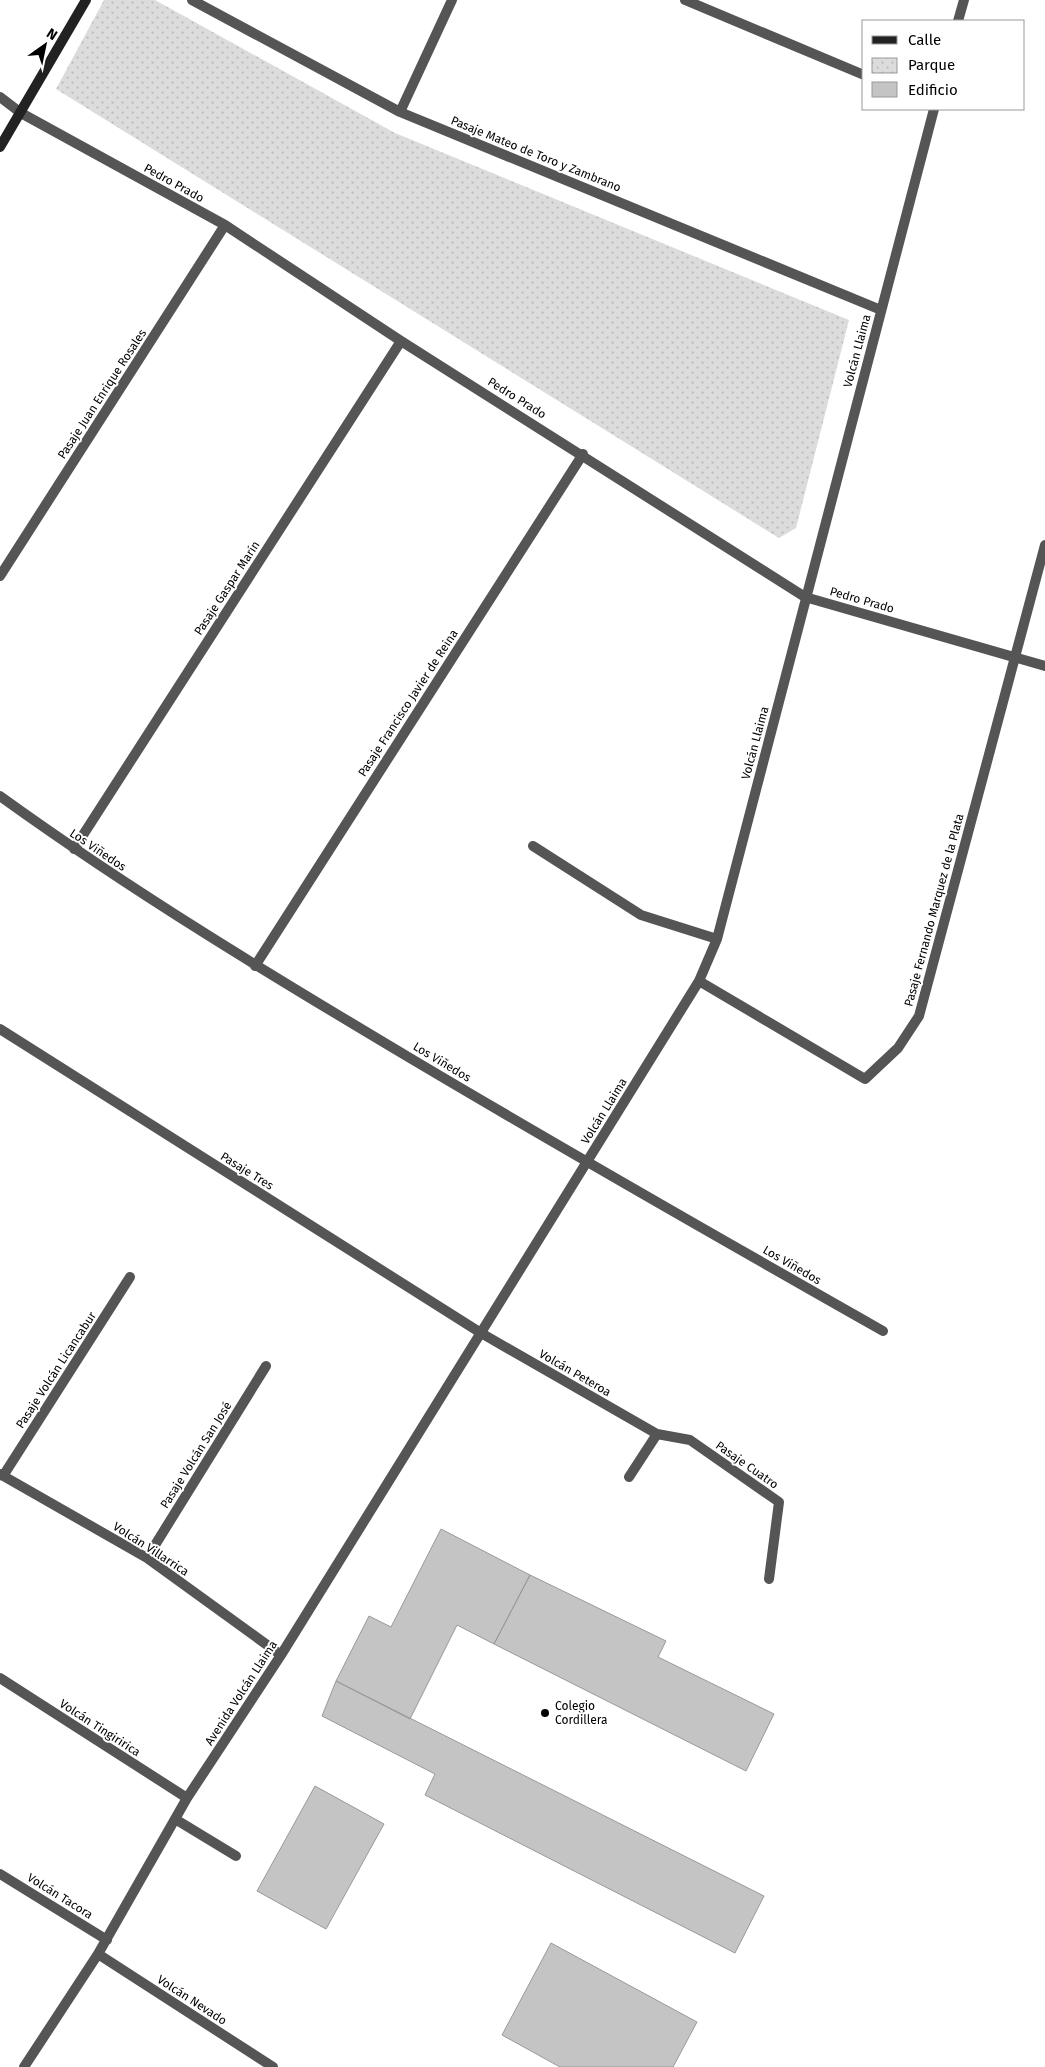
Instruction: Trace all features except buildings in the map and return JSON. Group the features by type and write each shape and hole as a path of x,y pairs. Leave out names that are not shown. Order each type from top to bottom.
{"street":[{"path":"0,147 86,0"},
{"name":"Pasaje Mateo de Toro y Zambrano","path":"192,0 400,112 882,310"},
{"path":"400,112 452,0"},
{"path":"685,0 862,74"},
{"path":"958,20 964,0"},
{"name":"Pedro Prado","path":"0,97 21,113 225,225 401,341 583,454 805,597 1045,666"},
{"name":"Volcán Llaima","path":"481,1333 700,981 717,939 934,110"},
{"name":"Pasaje Juan Enrique Rosales","path":"0,576 225,225"},
{"name":"Pasaje Gaspar Marín","path":"74,849 401,341"},
{"name":"Pasaje Francisco Javier de Reina","path":"255,966 583,454"},
{"name":"Pasaje Fernando Marquez de la Plata","path":"700,981 864,1079 898,1048 919,1016 1045,545"},
{"name":"Los Viñedos","path":"0,796 74,849 255,966 587,1163 883,1331"},
{"path":"533,846 641,915 717,939"},
{"name":"Pasaje Tres","path":"0,1029 481,1333"},
{"name":"Pasaje Volcán Licancabur","path":"2,1475 130,1278"},
{"name":"Volcán Peteroa","path":"481,1333 657,1434"},
{"name":"Avenida Volcán Llaima","path":"24,2067 107,1940 187,1798 281,1655 481,1333"},
{"name":"Pasaje Volcán San José","path":"147,1558 266,1366"},
{"path":"629,1477 657,1434"},
{"name":"Pasaje Cuatro","path":"657,1434 690,1440 779,1502 769,1579"},
{"name":"Volcán Villarrica","path":"2,1475 147,1558 281,1655"},
{"name":"Volcán Tingiririca","path":"0,1678 187,1798"},
{"path":"175,1819 236,1856"},
{"name":"Volcán Tacora","path":"0,1874 107,1940"},
{"name":"Volcán Nevado","path":"98,1954 273,2067"}],"green space":[{"path":"104,0 155,0 395,133 849,320 796,528 779,538 56,89"}],"place":[{"name":"Colegio Cordillera","path":"545,1713"}]}
